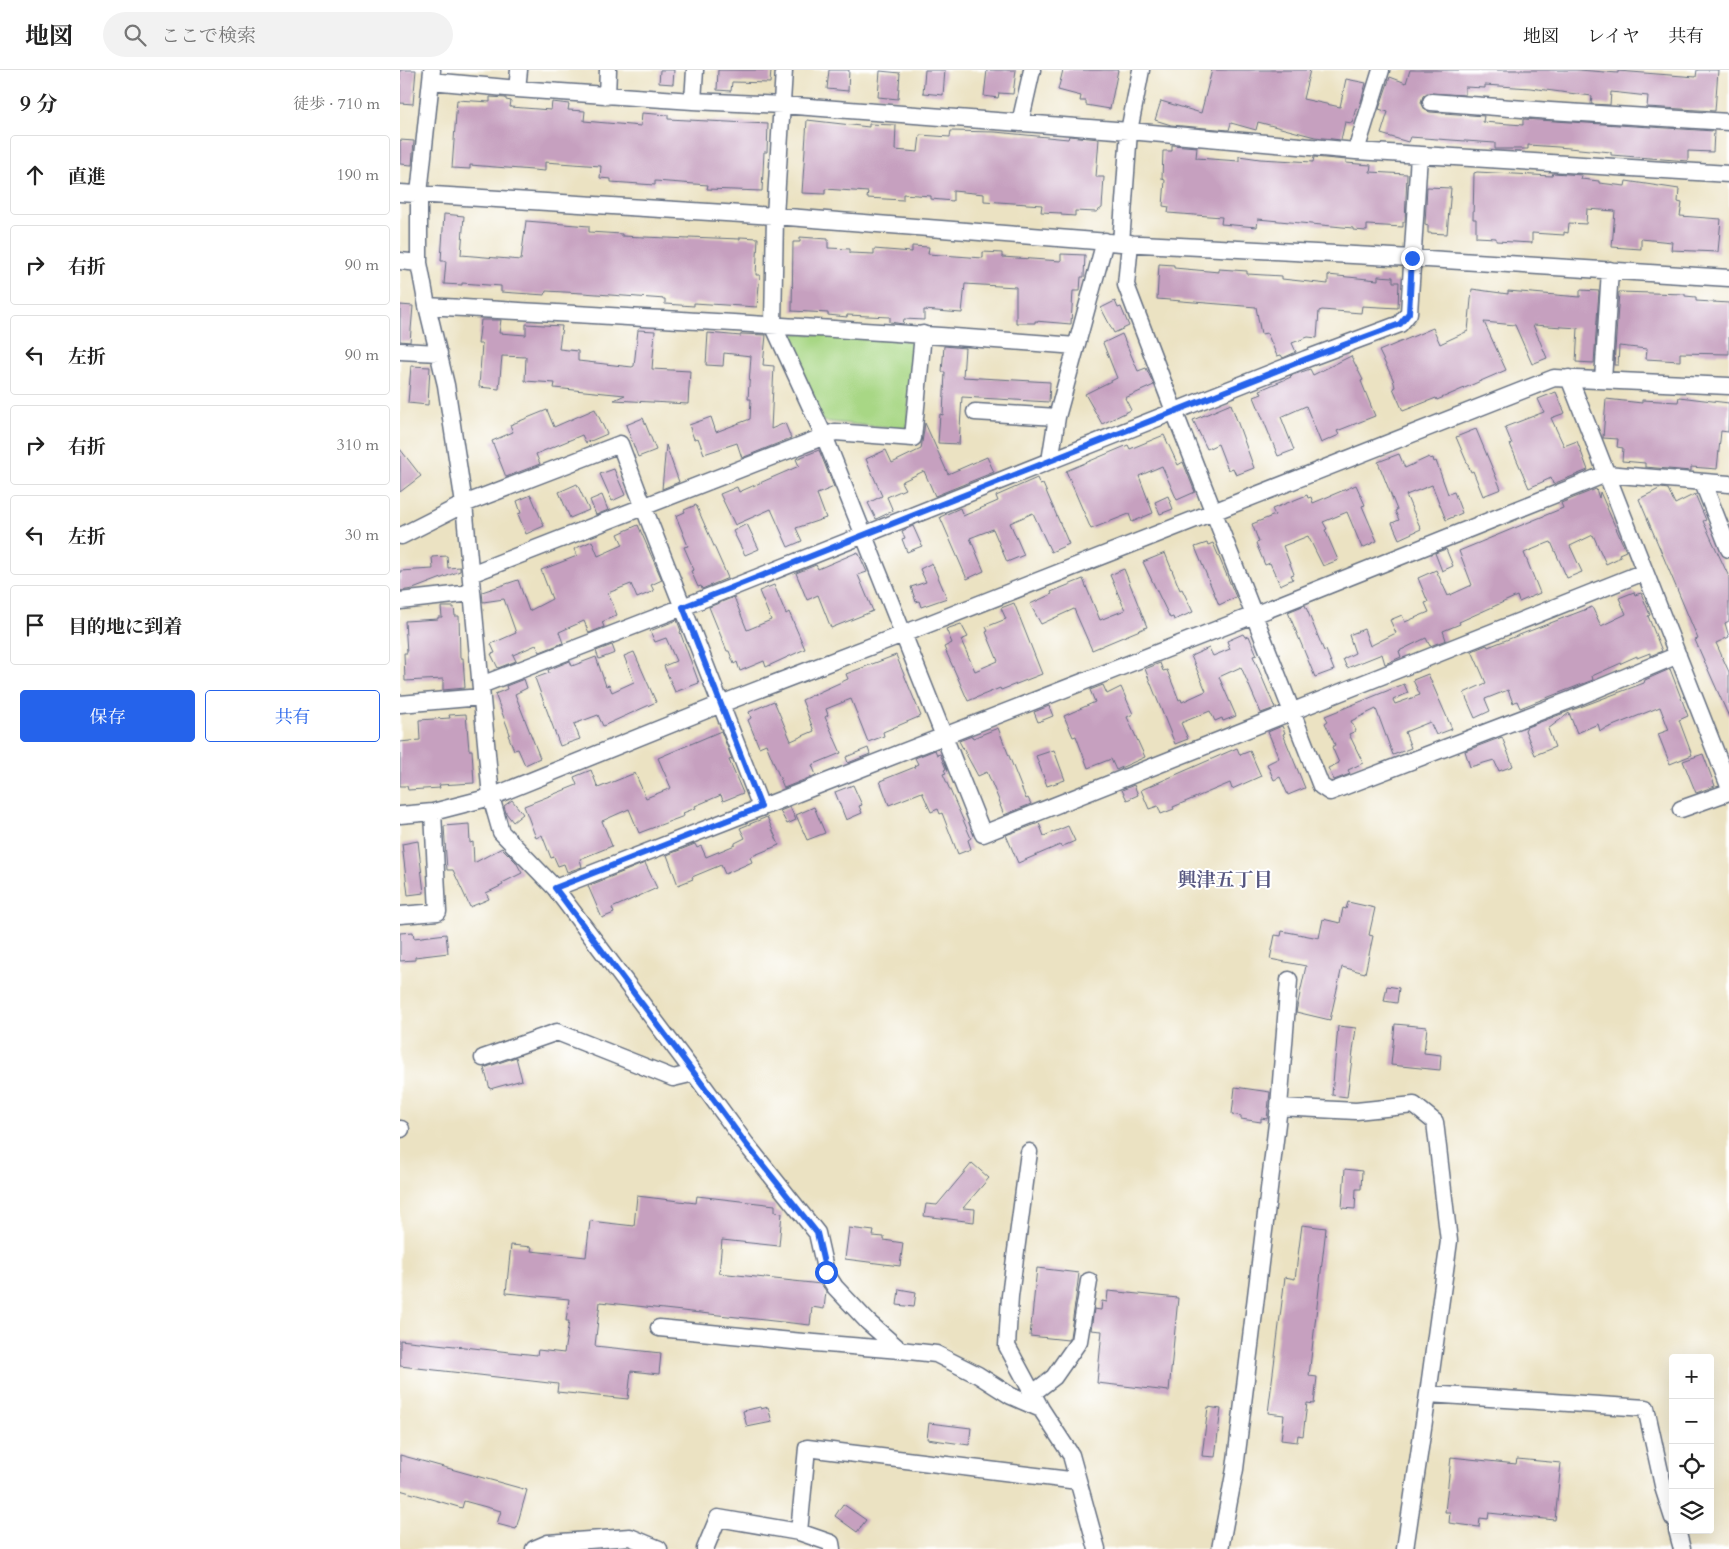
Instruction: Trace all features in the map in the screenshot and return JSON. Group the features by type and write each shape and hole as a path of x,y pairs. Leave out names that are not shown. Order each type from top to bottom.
{"street":[{"path":"517,89 519,70"},
{"path":"607,96 608,70"},
{"path":"693,101 695,70"},
{"path":"784,70 775,216 773,325 824,438 983,834 1644,572"},
{"path":"1020,124 1032,70"},
{"path":"1141,70 1129,131 1119,242 1126,285 1290,712 1321,786 1330,792 1574,699 1678,655"},
{"path":"1356,151 1379,70"},
{"path":"900,1350 868,1322 835,1287 826,1272 817,1233 746,1144 555,888 501,832 491,797 464,504 446,385 427,306 420,263 419,194 431,76 517,89 607,96 782,105 1129,131 1356,151 1729,174"},
{"path":"1431,102 1550,112 1729,122"},
{"path":"400,704 481,691 863,535 1306,359 1400,324 1409,313 1419,155"},
{"path":"400,194 775,216 1119,242 1729,278"},
{"path":"1050,461 1058,417 1076,346 1119,242"},
{"path":"400,261 420,263"},
{"path":"1604,380 1610,270"},
{"path":"427,306 923,334 1076,346"},
{"path":"471,574 824,438 835,432 913,438 923,334"},
{"path":"400,351 439,353"},
{"path":"400,815 433,812 491,797 720,704 1554,378 1729,386"},
{"path":"1568,378 1729,786"},
{"path":"975,412 1058,417"},
{"path":"401,536 464,504 620,444 761,807"},
{"path":"555,888 1254,615 1606,474 1729,484"},
{"path":"1703,483 1729,549"},
{"path":"400,601 472,594"},
{"path":"1681,809 1729,792"},
{"path":"400,915 438,912 433,812"},
{"path":"1220,1549 1235,1469 1279,1107 1289,980"},
{"path":"483,1058 557,1032 673,1078 694,1073"},
{"path":"1279,1107 1356,1111 1414,1105 1435,1122 1450,1241 1405,1549"},
{"path":"1029,1152 1010,1296 1007,1346 1041,1409 1071,1455 1097,1549"},
{"path":"1033,1393 1054,1377 1079,1341 1089,1281"},
{"path":"659,1328 936,1354 978,1375 1011,1396 1041,1409"},
{"path":"1428,1394 1646,1408 1669,1506"},
{"path":"799,1532 807,1448 1078,1481"},
{"path":"705,1549 718,1518 799,1532 831,1543 832,1549"},
{"path":"1677,1534 1682,1549"},
{"path":"534,1549 548,1543 630,1537 659,1549"}],"green space":[{"path":"796,333 913,341 907,430 822,421 789,343"}],"building":[{"path":"400,70 416,70 413,104 400,103"},
{"path":"660,70 674,70 673,84 659,83"},
{"path":"718,70 771,70 770,83 732,82 731,91 717,90"},
{"path":"829,70 849,70 848,91 827,89"},
{"path":"925,70 945,70 943,95 923,93"},
{"path":"987,70 1016,70 1013,94 999,93 998,98 984,96"},
{"path":"1063,70 1118,70 1110,109 1086,105 1086,101 1080,101 1081,96 1058,90"},
{"path":"1212,70 1310,70 1303,99 1340,107 1346,79 1366,83 1359,109 1356,108 1352,123 1345,122 1341,140 1315,137 1258,122 1256,130 1231,123 1229,130 1171,125 1155,120 1161,101 1201,113"},
{"path":"1410,70 1579,70 1696,77 1697,70 1718,70 1715,111 1647,107 1648,96 1611,92 1610,105 1591,104 1592,96 1530,88 1485,85 1485,88 1465,87 1465,95 1427,93 1423,96 1421,102 1425,110 1430,112 1484,116 1483,122 1523,125 1523,119 1714,131 1713,152 1688,151 1688,161 1611,155 1611,152 1558,147 1528,145 1528,149 1495,149 1495,143 1410,137 1408,142 1381,134 1388,112 1379,109 1390,77 1406,83"},
{"path":"880,71 900,73 898,99 878,97"},
{"path":"490,97 506,98 506,100 511,101 510,107 551,110 552,102 569,104 568,110 585,111 584,121 641,126 642,113 668,115 668,119 768,124 767,152 764,152 762,191 707,189 708,185 655,181 655,185 611,182 611,179 600,178 601,166 545,162 545,171 470,165 470,169 452,168 457,100 490,102"},
{"path":"807,120 869,127 869,124 896,125 895,150 918,152 920,135 950,137 951,131 995,132 1068,139 1069,136 1099,139 1096,177 1104,177 1102,208 1096,212 1075,211 1075,216 1061,215 1061,213 1041,212 1042,205 984,201 984,194 953,191 953,201 931,199 931,196 903,194 903,200 867,198 868,192 825,189 825,194 802,193"},
{"path":"400,140 414,141 412,165 400,164"},
{"path":"1172,145 1197,147 1196,158 1239,161 1239,156 1313,162 1314,157 1371,165 1370,172 1407,174 1405,222 1403,222 1403,227 1367,225 1367,231 1258,219 1257,227 1221,224 1222,217 1168,213 1169,207 1163,206 1165,180 1162,179 1163,151 1172,151"},
{"path":"1474,173 1552,176 1553,173 1582,175 1581,179 1599,181 1599,183 1625,186 1626,181 1679,189 1678,202 1682,203 1680,216 1721,219 1718,252 1671,250 1672,242 1641,239 1641,249 1612,247 1615,211 1587,209 1586,224 1569,223 1568,233 1564,232 1564,235 1532,233 1532,243 1496,241 1496,238 1476,237 1476,219 1473,219"},
{"path":"1427,187 1451,188 1447,234 1428,233 1428,225 1425,224"},
{"path":"444,214 464,216 461,255 521,260 526,221 589,226 589,232 622,234 622,236 689,239 689,237 758,238 756,275 760,275 757,307 694,303 694,306 665,304 665,299 583,293 546,291 545,295 501,292 501,286 462,283 462,285 444,284 446,261 441,261"},
{"path":"800,237 828,239 828,248 850,249 850,253 874,254 874,249 912,252 912,246 929,247 928,254 983,258 983,252 1002,253 1002,257 1061,261 1061,254 1085,255 1084,277 1081,277 1080,291 1073,291 1071,324 1035,321 1035,323 1016,323 1016,287 965,284 962,313 924,310 924,320 904,319 903,324 890,322 890,317 847,315 847,317 828,315 828,313 792,311 793,242 800,242"},
{"path":"1159,264 1174,265 1174,268 1219,272 1219,269 1247,271 1247,274 1282,276 1282,279 1328,284 1328,275 1378,280 1378,276 1393,277 1393,282 1399,282 1398,308 1362,306 1361,313 1319,311 1317,338 1308,337 1292,343 1296,352 1283,358 1281,355 1277,356 1267,333 1261,334 1256,307 1157,299"},
{"path":"1472,289 1508,294 1508,291 1580,297 1580,290 1599,291 1594,363 1576,362 1578,328 1533,325 1547,358 1532,364 1515,325 1484,322 1506,370 1437,400 1436,398 1403,411 1393,388 1395,387 1393,379 1379,351 1433,328 1440,344 1468,331"},
{"path":"1619,292 1685,294 1685,296 1696,297 1696,301 1729,303 1729,354 1680,353 1680,361 1646,359 1647,349 1619,346 1618,365 1614,365"},
{"path":"1115,301 1118,308 1121,307 1129,326 1114,333 1101,308"},
{"path":"400,305 413,306 410,342 400,341"},
{"path":"481,320 501,320 499,333 526,335 526,324 562,326 559,349 578,351 578,361 632,367 634,366 638,330 655,331 652,369 690,371 688,404 614,400 625,395 554,388 555,383 525,381 526,357 502,356 499,389 479,387 482,344 478,344"},
{"path":"708,333 741,336 741,334 766,335 763,365 774,366 771,429 785,423 791,438 742,458 737,443 704,454 698,438 694,439 689,425 711,417 716,432 750,419 751,399 748,399 751,356 724,353 723,366 706,365"},
{"path":"1122,334 1138,371 1146,368 1154,385 1125,398 1131,410 1102,424 1085,394 1117,378 1103,343"},
{"path":"944,346 965,348 963,377 1050,382 1049,402 962,397 959,444 938,443 940,414 943,415 945,372 942,372"},
{"path":"1351,356 1363,380 1361,381 1375,416 1337,431 1339,435 1321,443 1306,406 1281,417 1294,450 1278,456 1254,397 1262,394 1260,390 1290,376 1310,369 1313,375"},
{"path":"411,366 430,367 428,405 408,403"},
{"path":"1556,392 1565,413 1551,418 1564,446 1577,441 1588,470 1553,484 1551,478 1529,488 1510,444 1512,444 1505,427 1544,412 1538,399"},
{"path":"1679,397 1729,403 1728,432 1721,431 1717,469 1691,467 1691,471 1645,467 1645,463 1622,461 1623,448 1617,447 1618,439 1603,438 1606,399 1642,403 1642,400 1678,402"},
{"path":"1231,404 1254,468 1236,475 1233,468 1228,470 1218,444 1207,449 1193,420"},
{"path":"595,409 607,434 586,443 582,435 536,454 540,464 506,477 492,441 513,432 510,425 547,410 554,427"},
{"path":"643,418 656,450 638,457 626,425"},
{"path":"925,423 948,474 987,457 994,472 935,496 924,471 901,482 905,489 887,497 893,511 876,519 868,503 882,496 866,459 886,450 892,463 921,449"},
{"path":"1476,429 1501,489 1483,496 1456,437"},
{"path":"1164,435 1178,465 1183,462 1195,492 1177,500 1162,466 1139,476 1153,513 1132,522 1129,514 1091,529 1066,471 1128,445 1130,449"},
{"path":"666,445 679,482 662,489"},
{"path":"400,449 421,476 400,492"},
{"path":"819,450 834,487 817,494 826,518 796,528 802,541 788,547 771,509 735,525 720,494 737,487 739,492 799,466 796,459"},
{"path":"1399,454 1405,468 1429,457 1430,459 1433,458 1434,462 1436,461 1448,494 1454,492 1462,513 1446,520 1432,485 1406,495 1421,529 1399,539 1392,523 1399,520 1395,511 1397,510 1378,462"},
{"path":"614,469 625,495 612,501 600,474"},
{"path":"1037,478 1040,485 1043,484 1069,544 1051,552 1033,513 1010,523 1024,555 1007,562 993,529 970,538 984,571 967,579 940,517 960,508 963,516 998,501 996,496"},
{"path":"577,484 589,510 570,518 559,492"},
{"path":"1356,485 1365,505 1362,506 1377,541 1362,548 1347,512 1323,522 1338,560 1323,566 1308,536 1283,546 1294,574 1291,575 1293,579 1280,585 1270,563 1265,565 1256,543 1259,542 1252,524 1275,515 1272,509 1307,495 1308,498 1311,497 1313,503"},
{"path":"1661,488 1668,489 1675,504 1695,494 1706,520 1703,521 1729,577 1729,621 1725,623 1729,637 1716,643 1729,672 1729,717 1695,640 1698,639 1639,499"},
{"path":"1596,489 1599,498 1600,492 1626,551 1619,554 1621,557 1606,564 1593,535 1570,546 1582,572 1567,578 1551,542 1548,543 1524,553 1540,593 1519,602 1517,596 1459,622 1460,624 1443,631 1446,640 1430,646 1426,638 1399,651 1401,657 1385,664 1382,654 1347,668 1343,659 1355,653 1349,635 1364,629 1370,646 1396,633 1390,620 1402,615 1405,622 1429,612 1425,603 1428,602 1418,578 1436,570 1448,596 1472,585 1459,551 1563,508 1561,503"},
{"path":"531,495 544,526 526,534 518,514 521,513 517,501"},
{"path":"602,495 608,510 596,515 590,500"},
{"path":"1168,496 1173,509 1160,514 1155,502"},
{"path":"696,505 728,578 702,589 701,586 698,587 691,571 694,570 684,547 688,546 676,516"},
{"path":"747,524 759,549 745,555 733,531"},
{"path":"638,525 662,580 651,585 654,591 637,598 631,584 608,593 617,615 602,622 604,627 589,633 584,621 559,632 563,643 540,652 536,645 513,655 516,661 498,668 491,654 495,653 491,644 516,633 504,599 483,602 482,592 518,580 529,611 552,599 541,570 577,556 574,549 592,541 598,556 623,545 618,534"},
{"path":"913,526 922,546 907,552 902,539 905,538 902,531"},
{"path":"1207,543 1208,545 1213,543 1236,597 1219,605 1195,547"},
{"path":"1446,549 1453,566 1442,571 1435,553"},
{"path":"858,552 867,572 858,575 873,611 831,628 818,595 807,600 796,573 816,565 818,569"},
{"path":"1165,553 1180,590 1182,589 1193,612 1174,620 1173,617 1170,618 1143,562"},
{"path":"447,556 448,568 460,567 460,571 413,589 400,591 400,571 433,569 432,557"},
{"path":"932,563 947,598 921,607 919,601 916,602 911,587 926,582 920,569"},
{"path":"1124,569 1147,627 1092,650 1074,609 1041,624 1030,604 1052,594 1051,592 1083,579 1100,620 1125,610 1110,575"},
{"path":"774,585 786,614 789,612 805,649 766,667 764,661 740,671 737,662 734,664 729,651 727,651 709,607 734,597 747,630 771,620 759,591"},
{"path":"1634,592 1635,595 1641,593 1662,651 1650,656 1650,653 1637,658 1637,656 1592,676 1593,680 1520,708 1517,701 1513,703 1508,690 1485,699 1490,711 1475,718 1464,693 1486,683 1472,651 1487,645 1488,647 1592,607 1601,626 1626,614 1619,598"},
{"path":"1014,603 1042,674 968,701 944,647 952,643 946,629 961,624 968,637 961,640 975,671 998,661 986,632 988,631 986,627 1006,619 1001,608"},
{"path":"1305,605 1334,670 1315,677 1288,612"},
{"path":"441,607 454,607 455,616 459,616 460,658 463,658 465,688 443,690 443,679 405,681 404,653 407,653 405,621 438,619 438,617 442,617"},
{"path":"677,620 699,683 675,692 664,666 676,661 666,638 655,642 650,631"},
{"path":"1243,634 1245,637 1249,636 1257,655 1253,656 1275,708 1261,713 1241,667 1219,677 1236,716 1223,721 1222,718 1215,721 1210,711 1181,723 1188,739 1175,744 1145,669 1160,663 1163,671 1167,670 1179,700 1181,699 1182,702 1206,691 1191,656 1209,648 1213,656 1230,649 1227,641"},
{"path":"612,645 615,653 599,659 596,651"},
{"path":"634,652 656,702 603,726 598,715 574,724 580,739 560,746 535,678 549,673 548,670 570,661 572,666 596,657 606,686 609,685 612,692 634,682 624,656"},
{"path":"896,655 921,716 883,732 884,736 868,742 851,699 826,709 828,715 825,717 841,753 812,765 816,775 784,788 766,744 759,747 748,720 751,718 749,712 774,701 791,741 814,731 802,700 848,679 846,674"},
{"path":"1670,669 1688,716 1679,720 1692,755 1670,764 1658,734 1669,730 1660,707 1600,731 1598,724 1577,733 1569,713 1548,729 1555,747 1535,755 1525,730 1527,727 1644,683 1645,680"},
{"path":"1428,674 1452,729 1436,735 1430,722 1405,732 1411,748 1393,755 1376,709 1351,721 1356,731 1349,734 1363,763 1348,770 1350,774 1334,780 1328,768 1339,763 1332,747 1335,745 1325,723 1328,721 1325,716 1404,684 1408,693 1393,700 1395,704 1420,695 1413,680"},
{"path":"524,679 527,688 515,694 540,758 525,765 518,749 514,750 495,694 507,689 506,686"},
{"path":"1103,685 1107,694 1121,687 1133,714 1127,717 1145,757 1116,770 1111,759 1088,768 1076,736 1073,737 1064,716 1095,702 1090,690"},
{"path":"1049,706 1053,716 1038,722 1034,712"},
{"path":"466,714 469,750 472,750 474,783 439,785 440,788 408,790 407,786 400,786 400,742 420,740 419,720 450,718 449,715"},
{"path":"1282,726 1285,733 1283,734 1305,788 1288,795 1280,777 1274,780 1267,764 1279,758 1268,732"},
{"path":"998,728 1026,799 1028,798 1031,804 1004,815 987,772 978,776 959,741 972,736 973,738"},
{"path":"721,731 732,759 729,760 743,793 723,801 721,795 695,806 696,808 683,813 684,816 639,833 629,809 602,821 612,846 580,859 582,867 567,872 564,864 558,866 554,857 551,858 542,835 536,838 524,806 577,785 574,777 591,770 598,788 635,773 646,798 671,788 658,758"},
{"path":"1502,737 1513,766 1499,771 1494,760 1470,767 1465,751"},
{"path":"868,748 870,754 848,763 846,757"},
{"path":"1237,748 1240,755 1250,751 1261,776 1232,789 1230,783 1161,814 1158,806 1149,809 1141,790"},
{"path":"935,750 937,755 940,754 946,769 944,770 946,773 943,774 971,838 968,840 971,849 958,854 942,813 940,814 938,809 931,812 922,792 889,805 880,781 915,767 918,764 915,758"},
{"path":"1054,750 1065,780 1047,786 1036,756"},
{"path":"1703,754 1715,786 1696,793 1683,761"},
{"path":"853,785 862,805 859,806 862,813 846,820 835,792"},
{"path":"1134,785 1138,795 1127,800 1122,790"},
{"path":"512,800 523,814 513,822 506,813 504,806"},
{"path":"790,807 796,820 787,824 780,811"},
{"path":"814,807 825,833 807,840 796,815"},
{"path":"767,817 779,845 750,857 752,862 725,874 721,865 678,885 667,855 695,844 697,848 701,846 706,857 735,845 735,843 745,838 740,828"},
{"path":"1039,823 1044,836 1068,826 1075,841 1061,847 1060,845 1018,863 1006,835"},
{"path":"469,824 470,843 473,842 474,863 502,848 516,862 522,873 486,893 489,899 470,907 453,870 447,870 444,826"},
{"path":"418,841 424,893 408,895 402,844"},
{"path":"645,863 657,888 612,908 614,913 602,918 588,886"},
{"path":"1348,902 1375,908 1369,935 1373,936 1365,973 1342,967 1330,1020 1296,1012 1306,966 1270,959 1275,935 1281,936 1282,931 1319,938 1323,919 1340,923 1343,908 1346,909"},
{"path":"413,932 414,938 446,934 448,953 400,961 400,933"},
{"path":"1387,986 1399,988 1397,1003 1384,1001"},
{"path":"1395,1024 1427,1027 1424,1053 1441,1055 1440,1070 1391,1065"},
{"path":"1338,1026 1356,1028 1347,1097 1332,1095"},
{"path":"516,1057 522,1080 490,1089 484,1068"},
{"path":"1235,1087 1270,1092 1267,1119 1261,1118 1261,1122 1241,1119 1241,1116 1232,1114"},
{"path":"972,1163 989,1178 963,1208 975,1209 974,1222 924,1216 926,1204 937,1205"},
{"path":"1345,1169 1362,1171 1361,1189 1356,1189 1355,1209 1342,1208"},
{"path":"637,1196 696,1203 697,1196 775,1205 775,1212 782,1213 779,1246 722,1240 719,1273 821,1284 826,1291 824,1309 812,1307 810,1325 600,1302 595,1346 661,1353 659,1374 631,1371 628,1399 557,1392 558,1384 400,1366 400,1340 537,1355 538,1350 564,1353 569,1321 566,1321 569,1299 506,1293 511,1245 532,1247 531,1251 586,1257 590,1221 634,1226"},
{"path":"1302,1225 1326,1228 1309,1376 1317,1377 1314,1404 1307,1403 1303,1436 1298,1435 1297,1442 1281,1440 1284,1415 1268,1413 1285,1277 1295,1279"},
{"path":"849,1228 874,1231 873,1236 884,1237 884,1240 903,1243 900,1266 845,1259"},
{"path":"1037,1268 1079,1273 1068,1340 1030,1336"},
{"path":"899,1289 916,1292 914,1307 897,1305"},
{"path":"1108,1291 1178,1298 1169,1391 1097,1383 1102,1331 1091,1330 1094,1309 1101,1310 1102,1301 1107,1302"},
{"path":"760,1407 761,1409 768,1407 772,1422 747,1427 743,1411"},
{"path":"1208,1407 1221,1409 1215,1457 1202,1456"},
{"path":"929,1423 971,1428 969,1445 927,1439"},
{"path":"400,1455 527,1490 516,1529 497,1524 501,1511 464,1501 462,1508 400,1490"},
{"path":"1451,1457 1516,1464 1517,1459 1561,1463 1555,1520 1489,1513 1488,1519 1480,1518 1479,1527 1449,1523 1450,1512 1445,1512"},
{"path":"843,1504 866,1520 857,1532 835,1516"}],"district":[{"name":"興津五丁目","path":"1225,880"}],"route":[{"path":"826,1272 817,1233 746,1144 555,888 761,807 683,607 1306,359 1400,324 1409,313 1412,258"}]}
